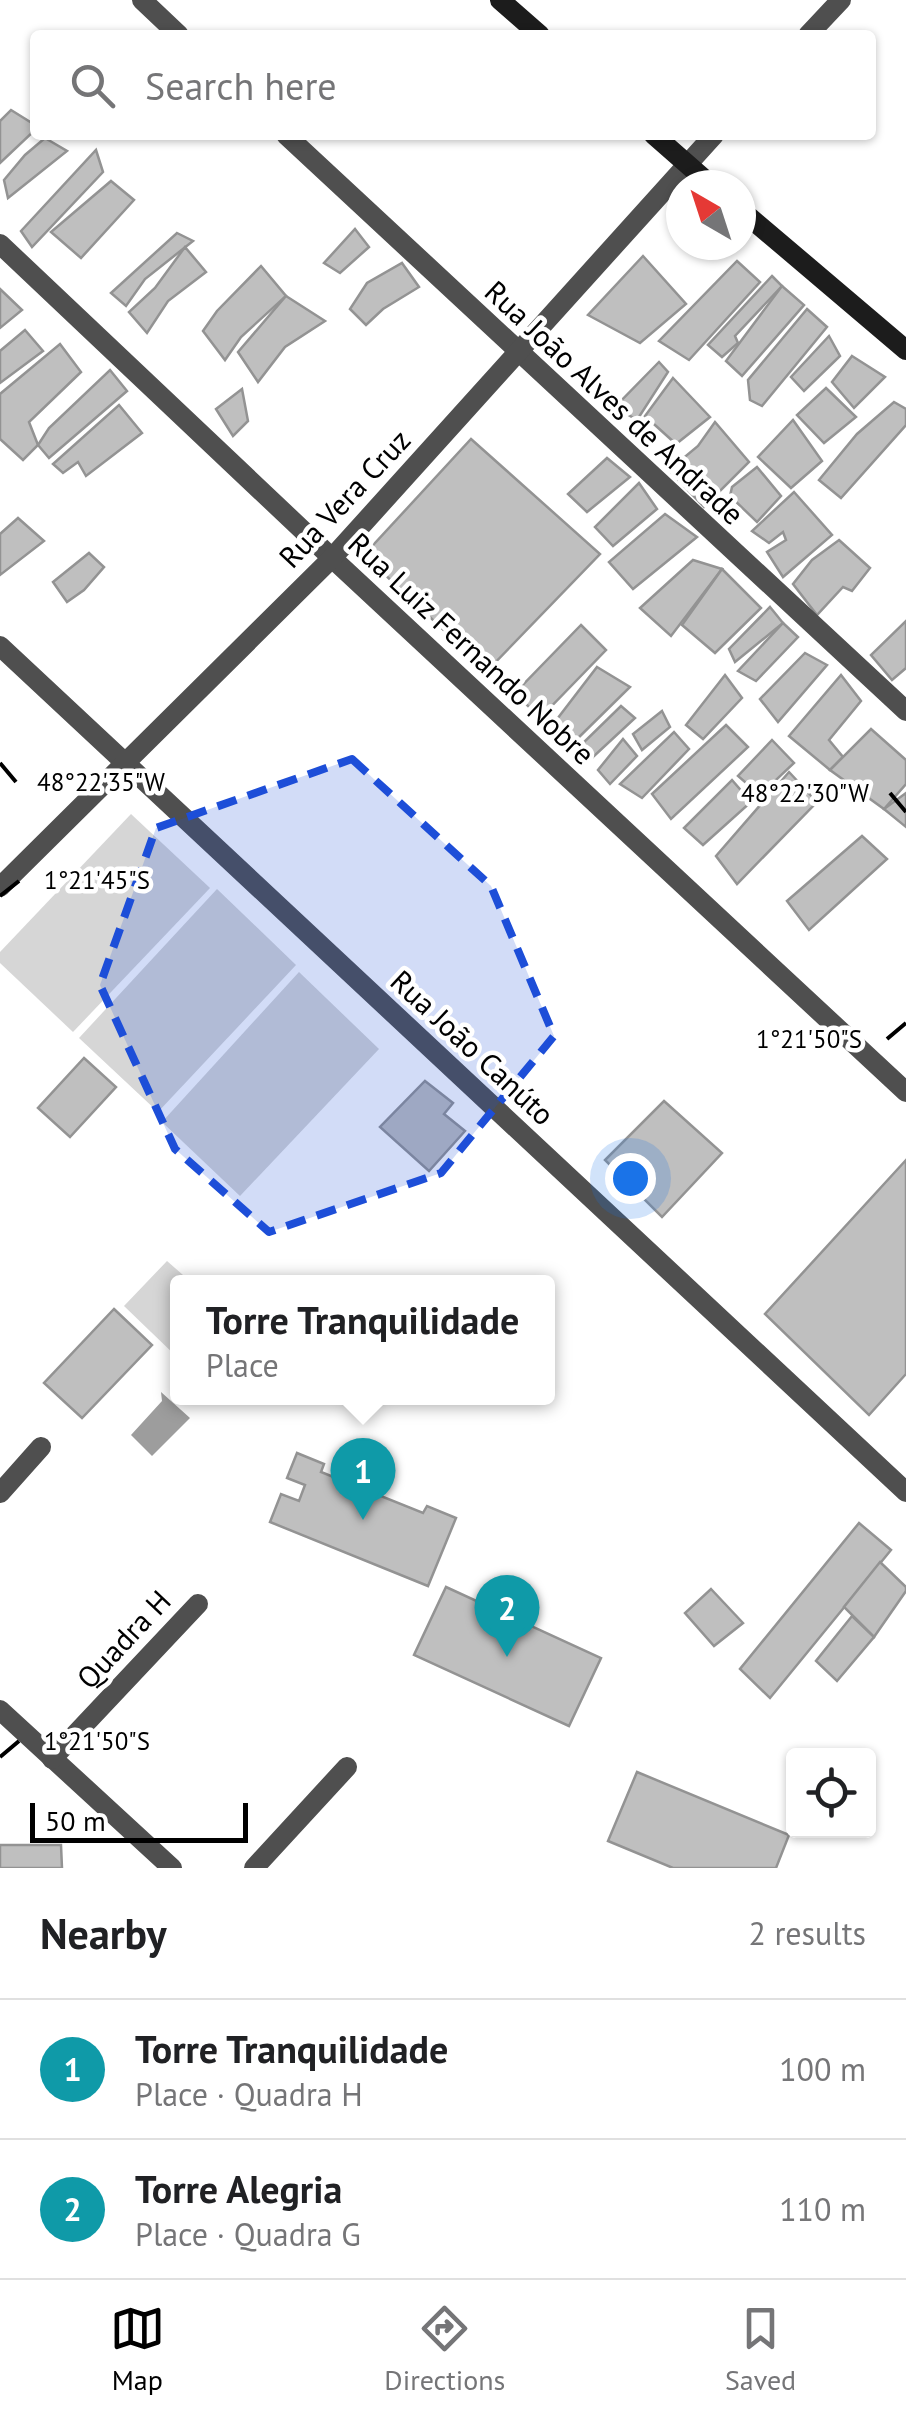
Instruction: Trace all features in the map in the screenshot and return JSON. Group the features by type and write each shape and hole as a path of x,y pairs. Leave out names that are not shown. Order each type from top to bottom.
{"main road":[{"path":"500,0 534,30"},
{"path":"660,140 694,170"},
{"path":"756,223 906,350"}],"street":[{"path":"142,0 174,30"},
{"path":"813,30 841,0"},
{"name":"Rua João Alves de Andrade","path":"291,140 906,711"},
{"name":"Rua Vera Cruz","path":"0,887 332,558 709,140"},
{"name":"Rua Luiz Fernando Nobre","path":"0,244 906,1092"},
{"name":"Rua João Canúto","path":"0,646 906,1492"},
{"path":"0,1494 42,1446"},
{"name":"Quadra H","path":"52,1759 198,1604"},
{"path":"0,1710 172,1868"},
{"path":"254,1868 348,1768"}],"highlighted area":[{"path":"352,759 491,886 554,1036 441,1173 269,1232 175,1149 100,985 156,828"}],"shaded area":[{"path":"131,814 210,888 73,1032 0,963 0,952"},
{"path":"217,889 296,965 158,1112 79,1038"},
{"path":"299,972 379,1049 240,1196 162,1122"},
{"path":"167,1261 183,1275 170,1275 170,1350 124,1306"},
{"path":"161,1392 170,1405 190,1418 152,1456 131,1435 162,1401"}],"building":[{"path":"11,110 30,122 30,135 0,163 0,121"},
{"path":"43,140 67,151 8,198 4,180"},
{"path":"96,150 103,172 32,247 21,231"},
{"path":"111,181 134,200 81,258 51,232"},
{"path":"355,229 369,247 340,273 324,263"},
{"path":"177,233 193,241 145,279 126,306 111,293"},
{"path":"185,247 206,272 168,301 147,333 129,312 155,288"},
{"path":"643,256 686,304 640,343 588,315"},
{"path":"737,261 760,282 689,360 659,341"},
{"path":"402,263 419,287 383,309 366,325 350,309 367,283"},
{"path":"261,266 286,296 241,337 225,360 203,331"},
{"path":"772,276 782,286 735,336 738,343 722,357 708,345"},
{"path":"782,286 804,305 742,376 726,361"},
{"path":"0,289 22,310 0,328"},
{"path":"286,296 325,321 285,347 258,382 238,352"},
{"path":"807,309 827,327 762,406 750,400 748,380"},
{"path":"25,330 43,351 0,383 0,351"},
{"path":"829,336 840,356 804,391 791,377"},
{"path":"60,344 81,372 29,422 38,445 23,460 0,439 0,394"},
{"path":"852,356 885,377 854,408 832,382"},
{"path":"659,362 668,372 637,420 615,407"},
{"path":"110,370 127,391 49,458 38,445 49,428"},
{"path":"673,378 710,417 676,444 645,416"},
{"path":"826,388 856,417 824,443 797,415"},
{"path":"242,389 248,421 233,436 216,409"},
{"path":"894,402 906,409 906,425 841,498 819,480 857,434"},
{"path":"119,405 142,433 86,476 78,462 63,473 53,464"},
{"path":"793,420 822,461 791,488 758,457"},
{"path":"715,422 749,462 704,507 669,470 698,446"},
{"path":"471,439 600,554 487,671 364,555"},
{"path":"607,458 630,477 587,512 568,494"},
{"path":"757,467 781,496 757,522 730,496 732,487"},
{"path":"639,483 657,509 613,546 595,527"},
{"path":"794,492 832,535 783,577 767,552 786,540 783,532 769,543 752,531"},
{"path":"665,514 697,537 633,589 609,562"},
{"path":"18,518 44,541 0,575 0,534"},
{"path":"839,540 870,568 852,591 843,587 817,615 793,584 812,560"},
{"path":"89,553 104,567 67,602 53,582"},
{"path":"693,560 722,569 671,636 640,608"},
{"path":"722,569 761,608 715,653 682,625"},
{"path":"770,607 783,623 735,662 729,649"},
{"path":"906,621 906,668 892,680 871,655"},
{"path":"783,623 798,637 756,681 738,671"},
{"path":"581,625 606,650 540,718 515,693"},
{"path":"805,653 827,665 778,722 760,699"},
{"path":"597,667 630,687 573,743 551,727"},
{"path":"725,675 742,698 703,739 686,725"},
{"path":"841,675 861,701 829,740 843,757 830,770 789,736"},
{"path":"621,706 635,718 593,757 581,745"},
{"path":"662,711 670,727 642,750 633,734"},
{"path":"726,725 748,747 671,819 652,794"},
{"path":"871,729 906,760 906,784 884,809 830,770"},
{"path":"674,732 689,749 642,798 620,784"},
{"path":"623,739 637,756 610,784 598,770"},
{"path":"772,740 794,763 760,795 738,776"},
{"path":"789,772 817,802 737,884 716,856"},
{"path":"732,780 751,802 703,845 684,828"},
{"path":"906,793 906,827 884,809"},
{"path":"862,836 887,859 809,930 787,901"},
{"path":"84,1058 116,1087 70,1137 38,1108"},
{"path":"425,1081 453,1103 444,1114 465,1131 429,1171 380,1127"},
{"path":"664,1101 722,1153 662,1217 605,1160"},
{"path":"906,1160 906,1374 869,1415 765,1314"},
{"path":"114,1309 152,1345 82,1418 44,1383"},
{"path":"297,1453 324,1464 321,1472 423,1513 427,1506 456,1518 428,1586 270,1522 281,1494 299,1501 305,1485 287,1478"},
{"path":"859,1523 891,1550 770,1698 740,1669"},
{"path":"880,1562 906,1591 874,1637 844,1607"},
{"path":"446,1587 601,1658 569,1726 414,1655"},
{"path":"711,1589 743,1623 714,1646 685,1613"},
{"path":"852,1616 874,1637 837,1681 816,1661"},
{"path":"637,1772 786,1834 788,1838 776,1868 673,1868 608,1841"},
{"path":"0,1845 61,1845 62,1868 0,1868"}],"place":[{"name":"Torre Tranquilidade","path":"363,1520"},
{"name":"Torre Alegria","path":"507,1657"}]}
